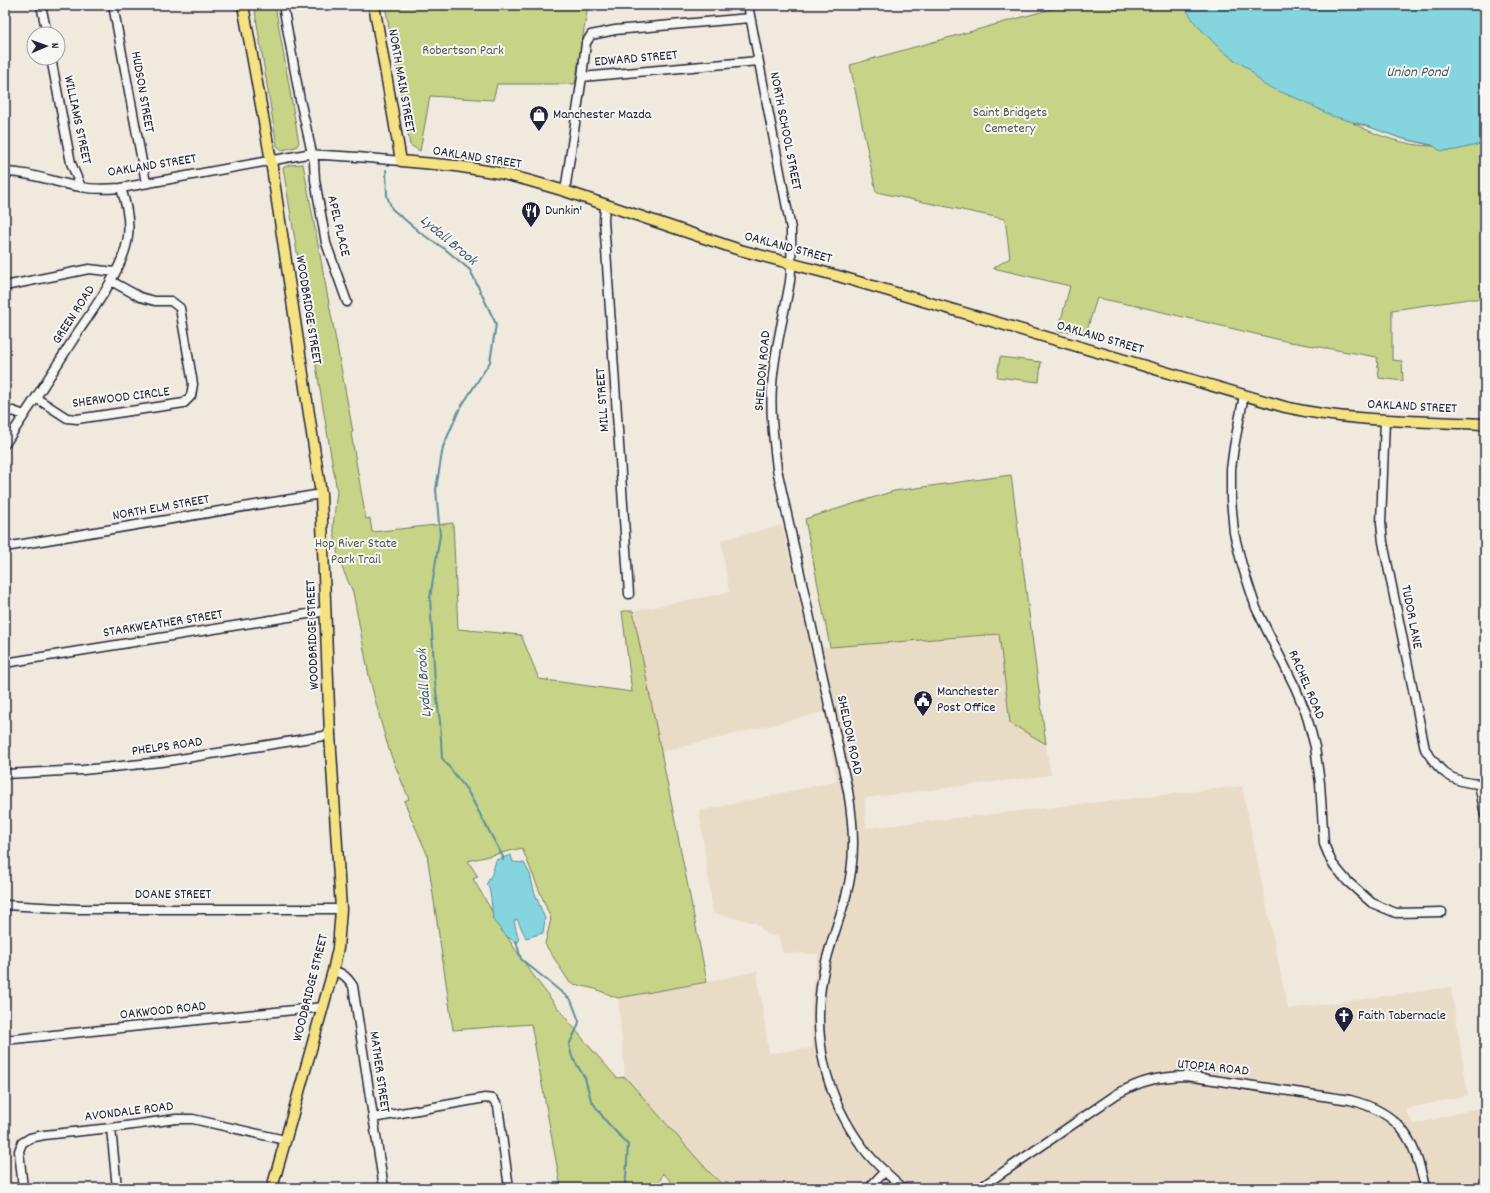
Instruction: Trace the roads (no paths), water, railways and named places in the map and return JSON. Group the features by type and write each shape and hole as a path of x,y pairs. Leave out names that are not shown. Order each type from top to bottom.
{"main road":[{"name":"WOODBRIDGE STREET","path":"242,5 271,161 321,494 330,735 341,909 338,948 333,971 272,1188"},
{"name":"NORTH MAIN STREET","path":"374,5 401,161"},
{"name":"OAKLAND STREET","path":"401,161 456,166 499,173 565,191 740,250 1067,342 1244,395 1310,413 1385,420 1485,424"}],"street":[{"path":"42,5 46,26"},
{"name":"HUDSON STREET","path":"113,5 146,183"},
{"name":"APEL PLACE","path":"282,5 300,100 314,162 315,183 328,249 347,302"},
{"name":"NORTH SCHOOL STREET","path":"748,5 791,228 792,264"},
{"path":"582,77 586,43 591,35 615,30 750,18"},
{"name":"EDWARD STREET","path":"565,191 582,77 758,61"},
{"name":"WILLIAMS STREET","path":"53,66 71,163 81,187"},
{"name":"OAKLAND STREET","path":"5,172 34,175 81,187 121,188 301,155 312,154 401,161"},
{"name":"GREEN ROAD","path":"5,444 111,281 125,248 128,236 129,224 125,199 121,188"},
{"name":"MILL STREET","path":"604,205 629,594"},
{"name":"SHELDON ROAD","path":"792,264 776,349 771,416 773,439 779,477 848,791 852,818 853,841 852,868 846,895 823,974 818,1008 819,1038 824,1066 839,1108 852,1133 865,1151 902,1188"},
{"path":"5,286 89,269 115,272"},
{"name":"SHERWOOD CIRCLE","path":"36,398 67,418 77,419 184,403 191,396 193,384 180,308 171,301 155,301 140,297 111,281"},
{"name":"RACHEL ROAD","path":"1244,395 1231,469 1231,499 1234,533 1242,565 1256,608 1295,687 1306,713 1316,748 1324,844 1332,863 1347,881 1372,903 1396,913 1442,912"},
{"path":"5,413 12,411 24,415"},
{"name":"TUDOR LANE","path":"1385,420 1381,523 1383,542 1425,749 1436,765 1451,777 1464,783 1482,784 1485,815"},
{"name":"NORTH ELM STREET","path":"5,547 321,494"},
{"name":"STARKWEATHER STREET","path":"5,663 326,611"},
{"name":"PHELPS ROAD","path":"5,774 83,770 161,762 330,735"},
{"name":"DOANE STREET","path":"5,905 78,909 341,909"},
{"name":"MATHER STREET","path":"333,971 340,972 347,977 352,986 384,1188"},
{"name":"OAKWOOD ROAD","path":"5,1040 323,1007"},
{"name":"UTOPIA ROAD","path":"980,1188 1124,1090 1148,1080 1186,1076 1350,1100 1368,1104 1398,1124 1410,1139 1418,1158 1425,1188"},
{"path":"373,1118 485,1098 493,1099 498,1106 509,1188"},
{"name":"AVONDALE ROAD","path":"23,1188 19,1151 22,1143 30,1138 44,1135 176,1119 193,1119 285,1140"},
{"path":"111,1128 117,1188"},
{"path":"869,1188 885,1171"}],"water":[{"name":"Union Pond","path":"1183,5 1485,5 1485,143 1456,150 1441,151 1432,145 1400,138 1367,126 1332,116 1305,102 1264,85 1248,68 1233,59 1217,46 1195,23"},
{"path":"511,855 513,862 524,863 530,874 534,891 545,919 543,933 526,938 517,919 514,921 519,941 517,943 506,936 493,920 489,888 486,885 492,874 496,860"}],"waterway":[{"name":"Lydall Brook","path":"386,170 387,196 392,209 422,234 445,249 470,270 496,324 490,362 459,410 443,447 436,489 440,535 430,598 435,683 440,722 442,758 467,790 503,857 503,860"},
{"name":"Lydall Brook","path":"516,941 521,959 571,1000 579,1021 569,1045 572,1057 585,1078 591,1100 605,1120 628,1145 624,1188"}],"place":[{"name":"Manchester Mazda","path":"539,132"},
{"name":"Dunkin'","path":"531,228"},
{"name":"Manchester Post Office","path":"923,717"},
{"name":"Faith Tabernacle","path":"1344,1033"}],"park label":[{"name":"Robertson Park","path":"463,51"},
{"name":"Saint Bridgets Cemetery","path":"1010,122"},
{"name":"Hop River State Park Trail","path":"356,552"}]}
